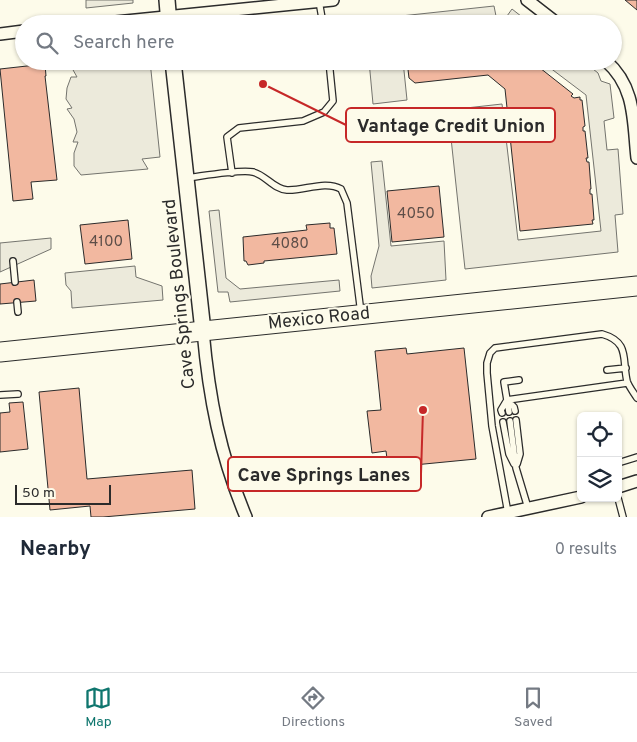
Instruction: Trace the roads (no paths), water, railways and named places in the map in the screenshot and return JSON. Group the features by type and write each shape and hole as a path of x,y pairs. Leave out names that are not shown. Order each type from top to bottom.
{"main road":[{"name":"Mexico Road","path":"0,352 637,286"}],"street":[{"path":"167,0 168,15"},
{"path":"211,15 333,0"},
{"path":"527,0 546,15"},
{"path":"0,34 15,32"},
{"name":"Cave Springs Boulevard","path":"174,70 207,379 214,416 231,481 246,517"},
{"path":"614,70 628,88 637,158"},
{"path":"622,487 637,481"},
{"path":"488,517 577,498"}],"lane":[{"path":"319,2 321,15"},
{"path":"232,173 227,137 239,128 303,121 324,112 334,100 330,70"},
{"path":"186,178 252,172 266,178 279,188 288,190 330,186 341,190 347,203 361,315"},
{"path":"13,261 15,282"},
{"path":"18,302 18,312"},
{"path":"508,513 492,426 487,373 490,353 495,348 602,334 612,337 620,343 624,355 627,383 637,398"},
{"path":"607,370 626,368"},
{"path":"512,412 514,407 507,400 504,382 520,380"},
{"path":"507,400 627,383"},
{"path":"0,395 18,394"},
{"path":"502,413 501,410 507,400"},
{"path":"513,420 516,468"},
{"path":"503,422 509,454 516,468 528,508"},
{"path":"622,462 637,457"},
{"path":"619,502 623,517"}],"place":[{"name":"Vantage Credit Union","path":"263,84"},
{"name":"Cave Springs Lanes","path":"423,410"}]}
